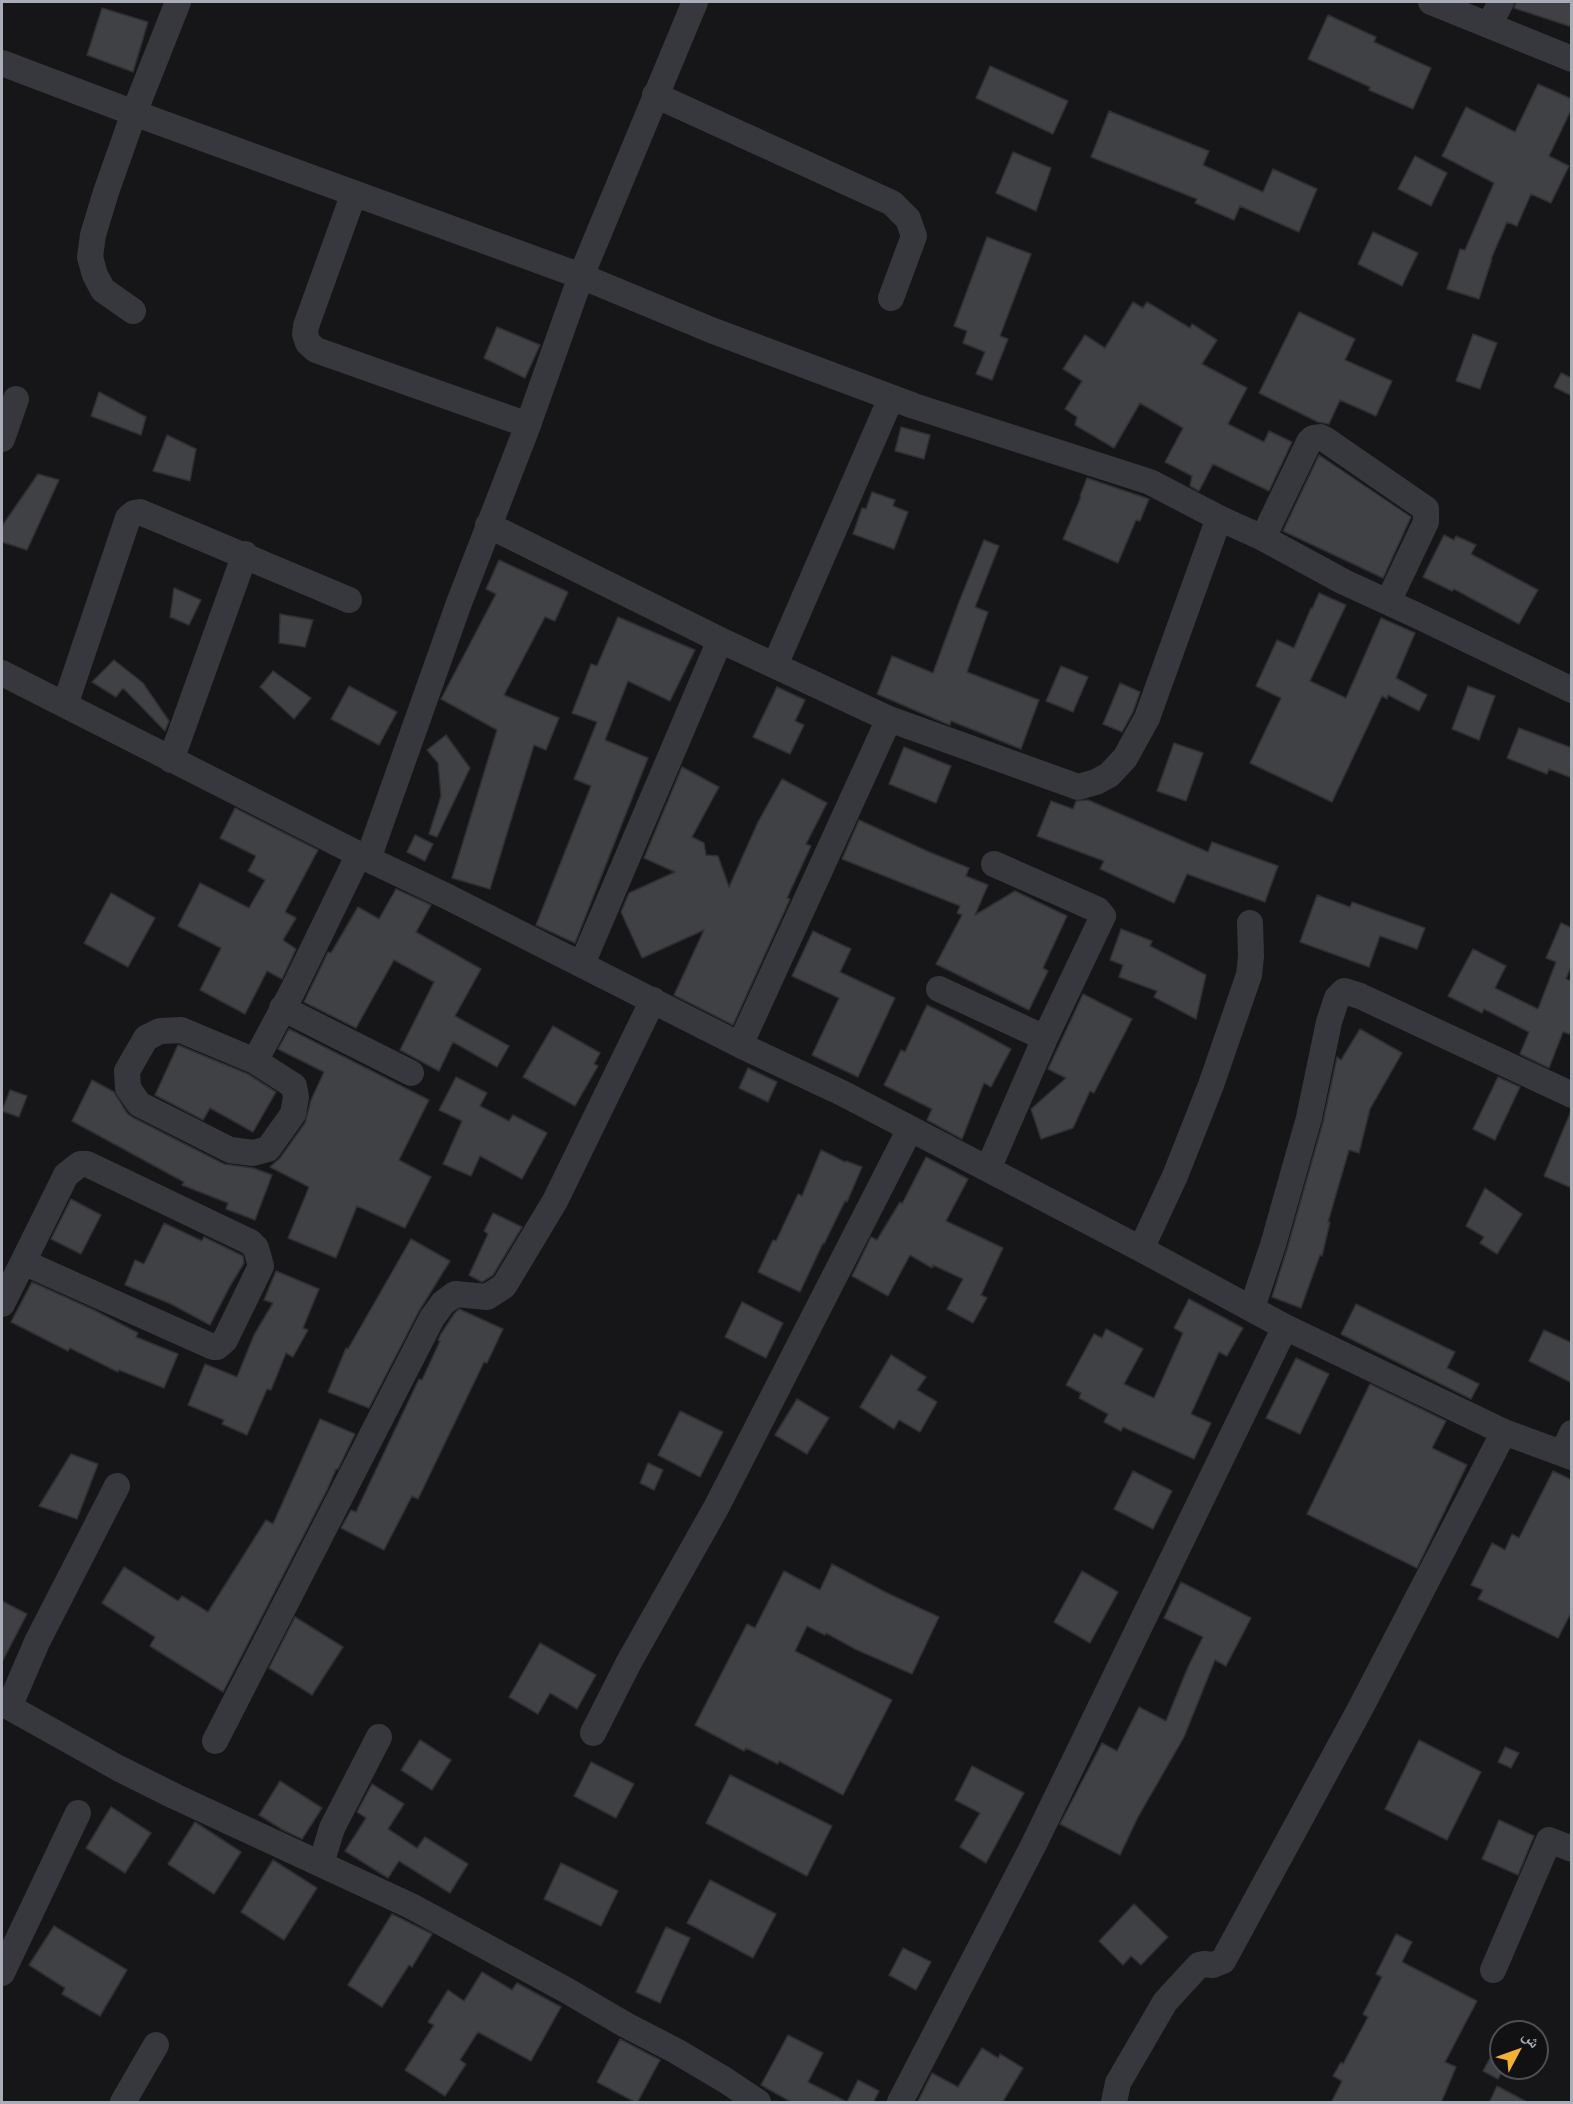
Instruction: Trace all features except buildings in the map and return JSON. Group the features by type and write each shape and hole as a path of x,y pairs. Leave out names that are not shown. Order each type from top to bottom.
{"street":[{"path":"133,311 103,290 95,275 90,257 93,235 134,113 178,2"},
{"path":"255,1061 364,857 488,525 528,425 581,276 695,2"},
{"path":"1431,2 1572,59"},
{"path":"1489,25 1501,2"},
{"path":"2,63 581,276 711,330 891,398 1150,482 1263,538 1344,582 1572,690"},
{"path":"655,95 892,203 908,219 914,236 891,298"},
{"path":"354,193 306,326 305,334 308,343 316,350 528,425"},
{"path":"775,665 891,398"},
{"path":"2,439 16,399"},
{"path":"1263,538 1309,442 1313,438 1320,437 1326,440 1426,509 1428,515 1426,522 1388,602"},
{"path":"65,705 128,518 134,513 140,512 244,554 349,600"},
{"path":"488,525 720,640 889,719 1078,787 1096,782 1109,775 1125,758 1147,718 1219,518"},
{"path":"171,760 244,554"},
{"path":"582,964 720,640"},
{"path":"2,673 364,857 740,1045 842,1093 1285,1327 1504,1432 1569,1447"},
{"path":"740,1045 889,719"},
{"path":"988,1169 1045,1038 1103,916 1098,910 994,864"},
{"path":"1141,1249 1183,1156 1211,1085 1249,975 1250,923"},
{"path":"939,989 1045,1038"},
{"path":"1252,1308 1273,1245 1309,1118 1329,1022 1337,999 1344,991 1360,996 1572,1095"},
{"path":"215,1741 432,1318 442,1303 455,1294 487,1297 504,1286 555,1201 653,1000"},
{"path":"282,1008 411,1073"},
{"path":"181,1030 255,1061 294,1086 296,1097 293,1114 268,1149 253,1153 230,1150 139,1104 128,1088 127,1071 146,1038 160,1031 181,1030"},
{"path":"593,1733 629,1662 717,1506 910,1129"},
{"path":"2,1304 22,1262 66,1175 80,1164 87,1164 250,1242 256,1248 261,1266 225,1341 213,1347 22,1262"},
{"path":"900,2103 1034,1844 1285,1327"},
{"path":"1114,2103 1118,2083 1165,2002 1199,1965 1213,1965 1223,1961 1360,1709 1504,1432"},
{"path":"117,1486 5,1705 164,1792 411,1906 676,2051 758,2103"},
{"path":"321,1864 332,1828 379,1737"},
{"path":"4,1959 78,1813"},
{"path":"1493,1970 1549,1840 1572,1849"},
{"path":"123,2103 156,2045"}]}
